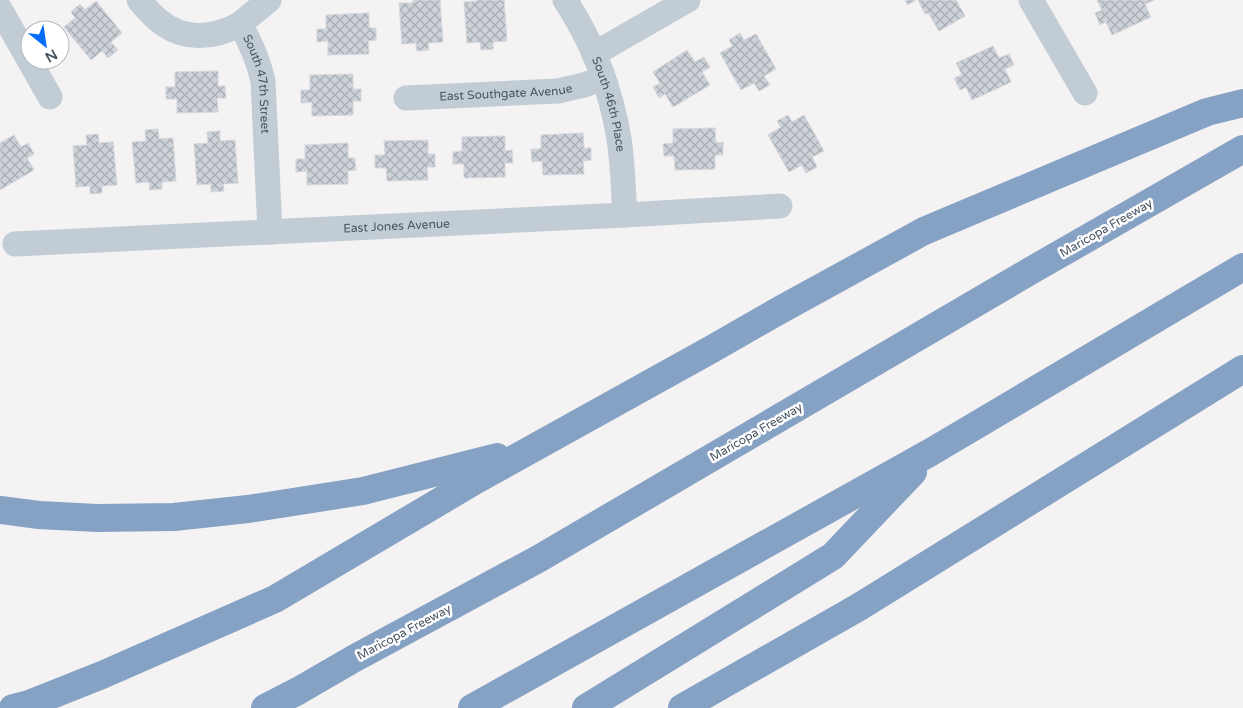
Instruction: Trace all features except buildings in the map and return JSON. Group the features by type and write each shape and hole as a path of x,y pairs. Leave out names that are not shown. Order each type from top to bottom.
{"highway":[{"path":"0,695 13,708 29,704 102,675 275,600 476,480 924,231 1207,112 1243,102"},
{"name":"Maricopa Freeway","path":"265,708 540,558 1243,149"},
{"path":"472,708 931,452 1243,267"},
{"path":"682,708 859,607 1243,369"},
{"path":"0,510 40,515 97,518 174,517 248,509 363,491 539,445"},
{"path":"586,708 833,556 931,452"},
{"path":"718,708 859,607"}],"street":[{"name":"South 47th Street","path":"139,0 160,22 168,27 190,34 212,35 230,30 240,24 255,52 263,81 270,232"},
{"path":"240,24 268,0"},
{"name":"South 46th Place","path":"565,0 578,21 594,54 616,121 622,157 625,216"},
{"path":"594,54 688,0"},
{"path":"1031,0 1085,93"},
{"path":"0,9 50,97"},
{"name":"East Southgate Avenue","path":"406,98 558,91 603,78"},
{"name":"East Jones Avenue","path":"15,244 625,216 780,206"}]}
